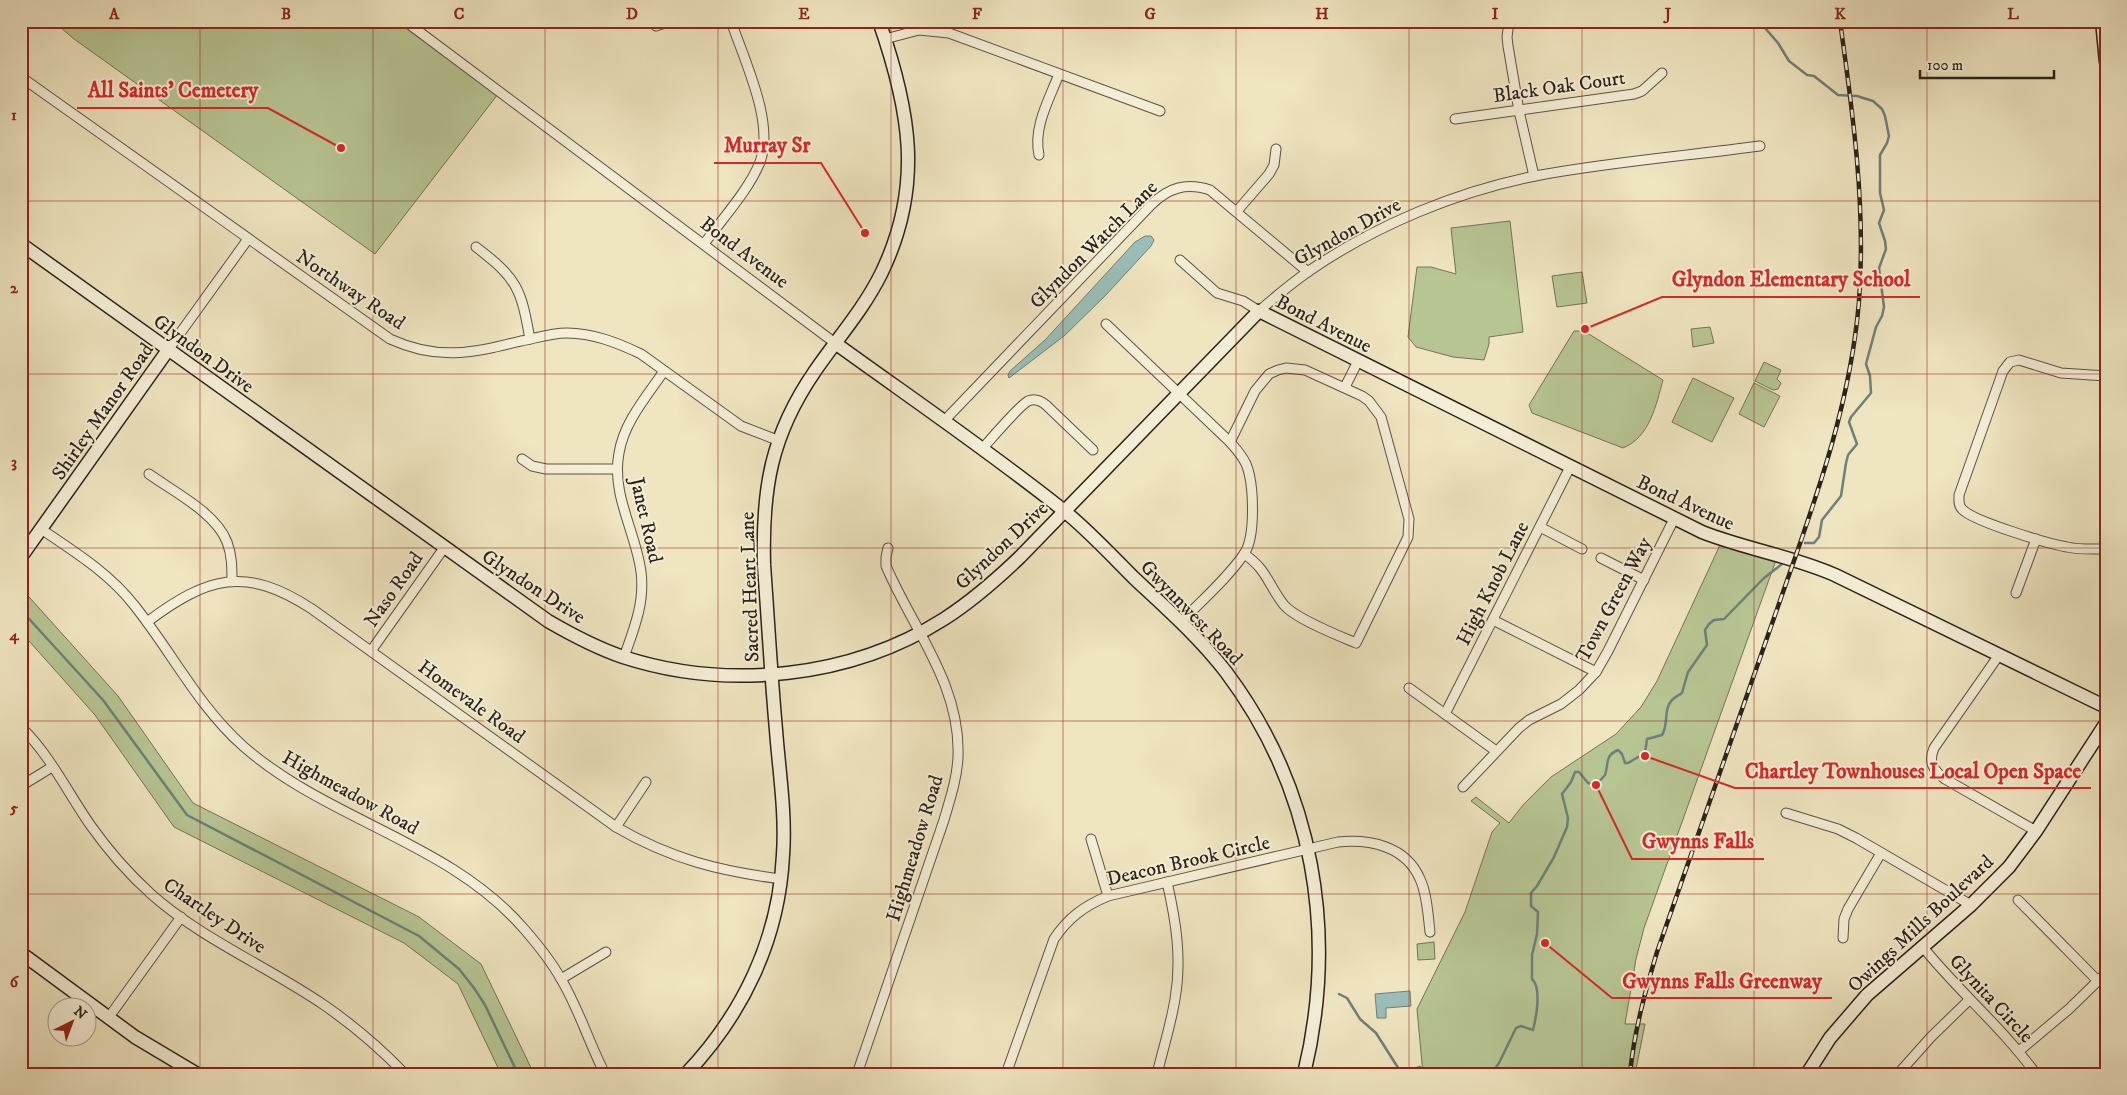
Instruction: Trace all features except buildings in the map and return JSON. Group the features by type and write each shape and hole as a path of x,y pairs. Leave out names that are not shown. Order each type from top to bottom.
{"street":[{"name":"Bond Avenue","path":"405,21 1064,511"},
{"path":"656,26 672,21"},
{"path":"704,244 753,176 760,162 765,141 766,132 762,110 731,21"},
{"name":"Sacred Heart Lane","path":"686,1074 708,1050 727,1024 756,971 774,918 782,879 783,824 771,674 763,527 769,471 777,440 802,390 860,310 880,275 895,237 906,190 908,155 906,119 899,84 879,21"},
{"path":"1509,21 1506,37 1519,111 1534,176"},
{"path":"2102,21 2106,62"},
{"path":"885,39 919,30 949,33 1160,111"},
{"name":"Black Oak Court","path":"1454,119 1634,94 1642,91 1662,73"},
{"path":"1039,155 1037,132 1059,74"},
{"name":"Northway Road","path":"21,77 375,330 406,346 440,354 456,354 476,352 530,339 566,333 596,337 625,346 640,354 741,426 777,440"},
{"name":"Glyndon Drive","path":"21,244 444,548 548,621 574,636 624,657 679,670 710,674 771,674 807,670 847,661 886,648 920,632 970,601 996,580 1259,311 1308,272 1372,234 1422,211 1482,190 1534,176 1760,146"},
{"path":"1237,211 1269,174 1274,166 1276,149"},
{"name":"Glyndon Watch Lane","path":"944,422 1160,197 1168,191 1178,187 1199,186 1210,190 1308,272"},
{"name":"Shirley Manor Road","path":"21,557 248,239"},
{"path":"476,247 500,265 514,281 524,304 530,339"},
{"path":"1180,260 1217,293 1243,301 1259,311"},
{"name":"Bond Avenue","path":"1259,311 1674,519 1742,547 1822,569 2106,707"},
{"path":"1106,324 1230,442 1242,456 1250,480 1252,506 1250,538 1244,554 1181,622"},
{"path":"2106,376 2061,373 2019,360 2010,362 2002,372 1959,495 1961,508 1970,515 2036,539 2068,548 2106,549"},
{"path":"1346,387 1358,361"},
{"path":"1230,442 1255,391 1269,374 1278,370 1295,368 1305,370 1346,387 1369,401 1381,417 1409,519 1408,537 1356,643 1290,611 1284,605 1261,568 1244,554"},
{"name":"Janet Road","path":"624,657 640,606 641,572 618,486 619,454 629,425 664,371"},
{"path":"982,449 1023,405 1034,400 1041,401 1046,405 1093,450"},
{"path":"522,459 532,466 546,469 618,469"},
{"name":"High Knob Lane","path":"1445,714 1570,466"},
{"path":"149,474 202,511 221,530 231,558 232,581"},
{"name":"Gwynnwest Road","path":"1064,511 1206,648 1226,673 1258,722 1292,793 1309,850 1316,895 1320,959 1314,1027 1304,1074"},
{"name":"Town Green Way","path":"1463,787 1496,751 1529,720 1571,696 1596,672 1674,519"},
{"path":"1540,527 1582,549"},
{"name":"Highmeadow Road","path":"41,529 106,576 124,594 147,622 207,706 242,745 261,761 299,788 435,857 474,882 493,897 525,929 561,979 605,1074"},
{"path":"2016,593 2036,539"},
{"name":"Naso Road","path":"371,651 444,548"},
{"name":"Highmeadow Road","path":"857,1074 944,820 955,779 958,741 952,704 938,668 886,566 888,548"},
{"path":"1601,558 1644,580"},
{"name":"Homevale Road","path":"147,622 189,593 217,583 232,581 270,587 296,598 616,827 646,844 699,864 730,872 782,879"},
{"path":"1493,620 1596,672"},
{"path":"1999,655 1934,748 1931,761 1933,768 1945,779 2036,832"},
{"path":"1409,688 1496,751"},
{"name":"Owings Mills Boulevard","path":"1807,1074 1846,1018 1878,984 1971,905 2008,867 2036,832 2106,723"},
{"name":"Chartley Drive","path":"21,727 39,747 91,826 144,887 207,936 330,1009 372,1042 404,1074"},
{"path":"21,786 52,766"},
{"path":"616,827 646,782"},
{"path":"1786,813 1838,829 1971,905"},
{"path":"1091,839 1108,896"},
{"name":"Deacon Brook Circle","path":"1006,1074 1054,939 1063,926 1076,913 1108,896 1338,842 1366,842 1379,844 1410,862 1421,880 1430,932"},
{"path":"1843,938 1844,919 1848,909 1881,853"},
{"path":"1157,1074 1175,999 1178,973 1176,920 1167,882"},
{"path":"2018,900 2098,981"},
{"path":"109,1017 181,917"},
{"name":"Glynita Circle","path":"1922,946 1969,1000 2019,1051 2036,1074"},
{"path":"561,979 606,952"},
{"path":"21,953 159,1053 197,1074"},
{"path":"2019,1051 2069,1009 2106,973"},
{"path":"1898,1074 1925,1043 1969,1000"}],"green space":[{"path":"53,21 400,21 498,94 375,254 74,39"},
{"path":"1510,221 1523,332 1489,337 1484,360 1453,357 1416,347 1408,337 1417,267 1431,267 1456,274 1451,228"},
{"path":"1582,272 1587,303 1557,307 1552,276"},
{"path":"1710,327 1714,343 1693,347 1691,329"},
{"path":"1574,331 1584,331 1663,380 1654,410 1646,428 1632,443 1623,448 1532,413 1529,405"},
{"path":"1764,362 1781,370 1777,379 1781,383 1778,389 1773,390 1755,381"},
{"path":"1693,378 1734,398 1712,442 1672,422"},
{"path":"1754,383 1780,396 1764,427 1739,414"},
{"path":"1720,545 1776,560 1644,928 1636,959 1625,1024 1645,1024 1635,1074 1423,1074 1417,1009 1465,912 1492,832 1500,823 1471,801 1476,797 1509,823 1523,805 1551,777 1616,734 1641,707 1657,681"},
{"path":"21,588 118,696 193,803 419,917 481,964 534,1074 501,1074 458,984 404,943 174,827 95,715 21,632"},
{"path":"1434,942 1435,959 1418,960 1417,944"}],"water":[{"path":"1145,236 1151,236 1154,240 1151,246 1105,296 1064,336 1009,378 1010,371 1045,340 1135,242"},
{"path":"1410,991 1411,1006 1386,1008 1386,1018 1377,1018 1375,994"}],"waterway":[{"path":"1753,21 1765,28 1778,43 1789,61 1807,75 1814,76 1838,95 1857,96 1873,101 1882,109 1889,136 1880,155 1880,193 1884,210 1879,223 1886,249 1879,268 1884,307 1876,327 1866,364 1870,376 1871,393 1849,422 1857,444 1848,455 1841,496 1822,520 1819,537 1814,543 1805,543"},
{"path":"1491,1074 1499,1063 1516,1028 1521,1026 1533,1030 1538,996 1532,979 1532,955 1537,934 1538,912 1531,906 1531,893 1554,857 1567,827 1568,818 1562,794 1571,782 1575,772 1579,772 1588,783 1596,785 1605,775 1609,758 1618,750 1622,754 1625,763 1645,753 1647,739 1662,735 1669,704 1682,693 1688,672 1707,645 1705,630 1709,624 1714,620 1724,619 1764,578 1782,564"},
{"path":"21,610 103,700 187,815 419,936 459,969 474,988 485,1005 518,1074"},
{"path":"1339,994 1347,998 1360,1019 1376,1033 1402,1074"},
{"path":"1415,1074 1417,1068 1420,1067 1425,1074"},
{"path":"1426,1074 1432,1072 1435,1074"}],"railway":[{"path":"1630,1074 1640,1012 1657,952 1801,540 1827,462 1847,383 1859,301 1861,231 1854,126 1840,21"}],"place":[{"name":"All Saints' Cemetery","path":"341,148"},
{"name":"Murray Sr","path":"865,233"},
{"name":"Glyndon Elementary School","path":"1585,329"},
{"name":"Chartley Townhouses Local Open Space","path":"1645,756"},
{"name":"Gwynns Falls","path":"1596,785"},
{"name":"Gwynns Falls Greenway","path":"1545,943"}]}
